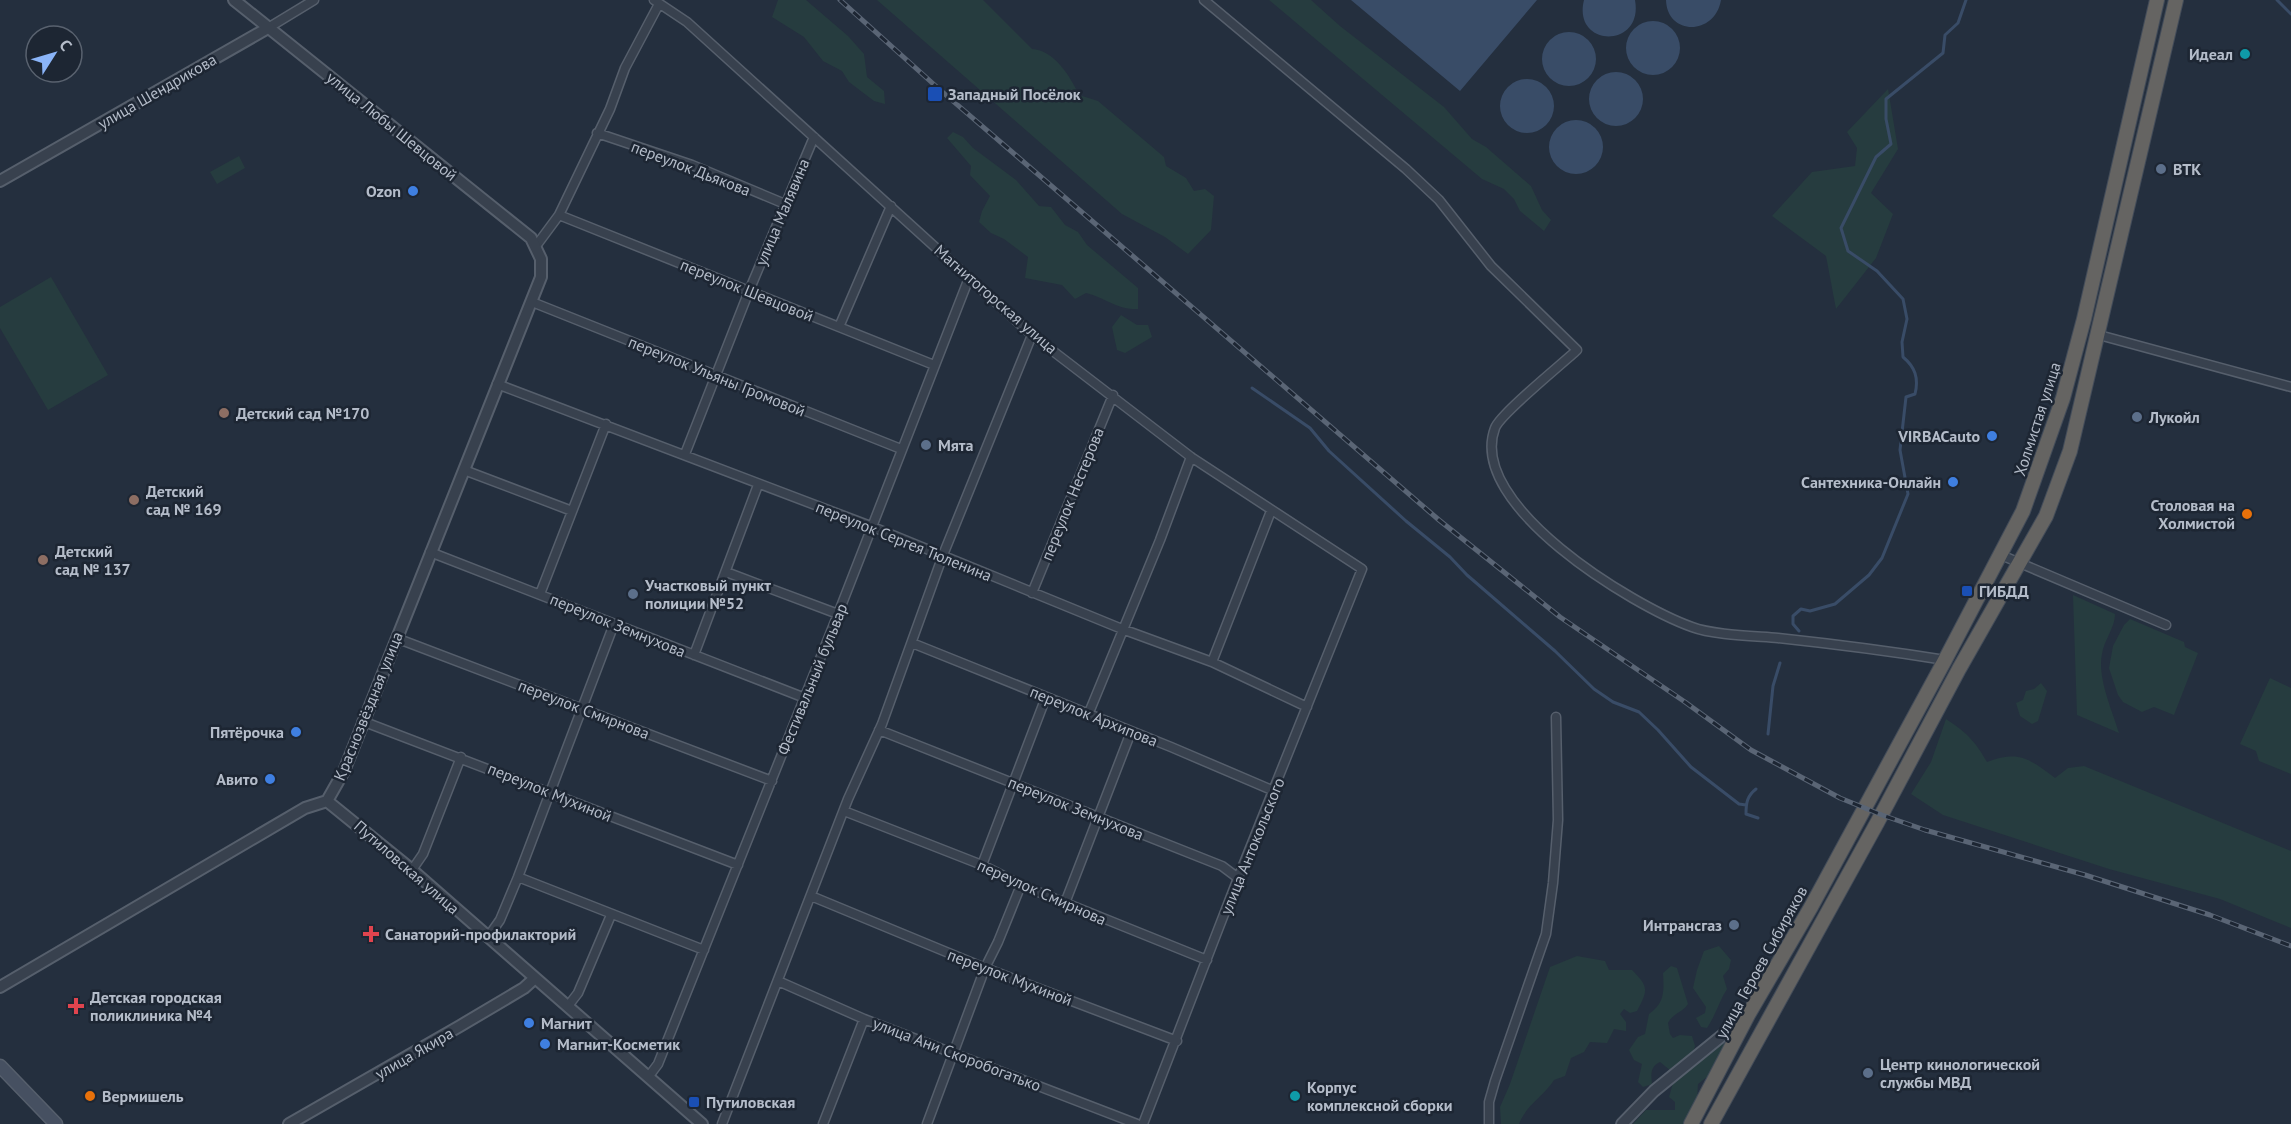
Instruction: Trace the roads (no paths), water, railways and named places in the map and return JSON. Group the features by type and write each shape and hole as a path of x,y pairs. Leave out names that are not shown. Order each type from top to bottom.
{"highway":[{"name":"Холмистая улица","path":"1860,816 2023,511 2063,398 2084,320 2157,0"},
{"path":"2021,563 2046,516 2070,451 2176,0"},
{"name":"улица Героев Сибиряков","path":"1711,1124 1959,669 2021,563"},
{"name":"улица Героев Сибиряков","path":"1691,1124 1748,1015 1811,907 1860,816"}],"main road":[{"path":"0,1066 56,1124"}],"street":[{"name":"улица Любы Шевцовой","path":"234,0 531,238 541,259"},
{"name":"улица Шендрикова","path":"0,181 314,0"},
{"path":"1204,0 1439,200 1491,266 1577,350 1495,426 1491,450 1504,489 1530,522 1557,546 1604,580 1649,608 1694,628 1880,649 1945,660"},
{"path":"536,246 559,216 610,108 625,68 656,2"},
{"name":"Магнитогорская улица","path":"656,2 687,22 1032,335 1191,457 1362,568"},
{"name":"переулок Дьякова","path":"597,133 692,165 785,204"},
{"name":"улица Малявина","path":"685,454 749,291 814,137"},
{"path":"838,327 891,206"},
{"name":"переулок Шевцовой","path":"559,216 934,365"},
{"name":"Краснозвёздная улица","path":"0,987 305,808 327,801 344,771 497,384 532,302 541,277 541,259"},
{"name":"Фестивальный бульвар","path":"649,1076 658,1064 705,950 969,278"},
{"name":"переулок Ульяны Громовой","path":"532,302 902,449"},
{"path":"2098,334 2291,387"},
{"path":"722,1124 848,800 879,730 943,555 1032,335"},
{"name":"переулок Сергея Тюленина","path":"497,384 873,527 1032,593 1212,663 1307,707"},
{"name":"переулок Нестерова","path":"1032,593 1113,395"},
{"path":"540,594 606,424"},
{"path":"1088,715 1160,540 1191,457"},
{"path":"464,470 572,511"},
{"path":"694,655 758,485"},
{"path":"1212,663 1271,511"},
{"name":"переулок Земнухова","path":"430,552 805,698"},
{"path":"2001,555 2166,625"},
{"name":"улица Антокольского","path":"1143,1124 1362,568"},
{"path":"726,572 838,614"},
{"path":"488,937 500,920 518,878 614,624"},
{"name":"переулок Смирнова","path":"396,638 772,781"},
{"name":"переулок Архипова","path":"912,643 1274,791"},
{"path":"982,865 1046,697"},
{"path":"1490,1124 1490,1102 1495,1081 1546,934 1558,820 1556,717"},
{"name":"переулок Мухиной","path":"362,721 738,865"},
{"name":"переулок Земнухова","path":"879,730 1222,866 1238,878"},
{"path":"1065,903 1131,732"},
{"path":"412,870 423,854 460,757"},
{"name":"Путиловская улица","path":"327,801 412,870 702,1124"},
{"name":"переулок Смирнова","path":"844,811 982,865 1021,885 1207,960"},
{"path":"518,878 705,950"},
{"path":"927,1124 985,968 999,942 1021,885"},
{"name":"переулок Мухиной","path":"811,896 985,968 1176,1041"},
{"path":"568,1006 578,993 611,915"},
{"name":"улица Якира","path":"289,1124 460,1026 524,988 535,978"},
{"name":"улица Ани Скоробогатько","path":"778,981 864,1018 1137,1124"},
{"path":"1622,1124 1654,1091 1748,1015"},
{"path":"823,1124 864,1018"},
{"path":"1721,1124 1722,1104"}],"water":[{"path":"1351,0 1537,0 1460,91"},
{"path":"1584,0 1635,0 1635,16 1629,27 1620,34 1608,36 1597,34 1588,27 1583,16"},
{"path":"1666,0 1721,0 1717,12 1710,20 1692,27 1674,20 1668,12"},
{"path":"1648,21 1658,21 1668,25 1676,33 1680,48 1676,63 1668,71 1658,75 1648,75 1638,71 1630,63 1626,53 1626,43 1630,33 1638,25"},
{"path":"1564,32 1574,32 1584,36 1592,44 1596,59 1592,74 1584,82 1574,86 1564,86 1554,82 1546,74 1542,64 1542,54 1546,44 1554,36"},
{"path":"1611,72 1621,72 1631,76 1639,84 1643,99 1639,114 1631,122 1621,126 1611,126 1601,122 1593,114 1589,104 1589,94 1593,84 1601,76"},
{"path":"1522,79 1532,79 1542,83 1550,91 1554,106 1550,121 1542,129 1532,133 1522,133 1512,129 1504,121 1500,111 1500,101 1504,91 1512,83"},
{"path":"1571,120 1581,120 1591,124 1599,132 1603,147 1599,162 1591,170 1581,174 1571,174 1561,170 1553,162 1549,152 1549,142 1553,132 1561,124"}],"waterway":[{"path":"1799,631 1793,624 1793,616 1801,609 1810,611 1835,604 1869,575 1882,558 1908,494 1900,450 1906,397 1915,394 1916,378 1913,369 1903,357 1902,342 1907,319 1903,299 1877,271 1848,251 1841,228 1876,157 1891,144 1886,119 1886,99 1943,53 1945,35 1958,23 1966,0"},
{"path":"2277,0 2291,14"},
{"path":"1252,388 1310,428 1329,451 1555,651 1594,689 1613,702 1639,712 1691,767 1739,804 1746,805"},
{"path":"1768,734 1773,686 1780,663"},
{"path":"1756,789 1748,800 1746,814 1758,818"}],"railway":[{"path":"840,0 939,89 1439,520 1560,617 1751,750 1840,798 1882,815 1925,830 2085,875 2210,915 2291,946"}],"place":[{"name":"Идеал","path":"2245,54"},
{"name":"Западный Посёлок","path":"935,94"},
{"name":"ВТК","path":"2161,169"},
{"name":"Ozon","path":"413,191"},
{"name":"Детский сад №170","path":"224,413"},
{"name":"Лукойл","path":"2137,417"},
{"name":"VIRBACauto","path":"1992,436"},
{"name":"Мята","path":"926,445"},
{"name":"Сантехника-Онлайн","path":"1953,482"},
{"name":"Детский сад № 169","path":"134,500"},
{"name":"Столовая на Холмистой","path":"2247,514"},
{"name":"Детский сад № 137","path":"43,560"},
{"name":"ГИБДД","path":"1967,591"},
{"name":"Участковый пункт полиции №52","path":"633,594"},
{"name":"Пятёрочка","path":"296,732"},
{"name":"Авито","path":"270,779"},
{"name":"Интрансгаз","path":"1734,925"},
{"name":"Cанаторий-профилакторий","path":"371,934"},
{"name":"Детская городская поликлиника №4","path":"76,1006"},
{"name":"Магнит","path":"529,1023"},
{"name":"Магнит-Косметик","path":"545,1044"},
{"name":"Центр кинологической службы МВД","path":"1868,1073"},
{"name":"Вермишель","path":"90,1096"},
{"name":"Корпус комплексной сборки","path":"1295,1096"},
{"name":"Путиловская","path":"694,1102"}]}
